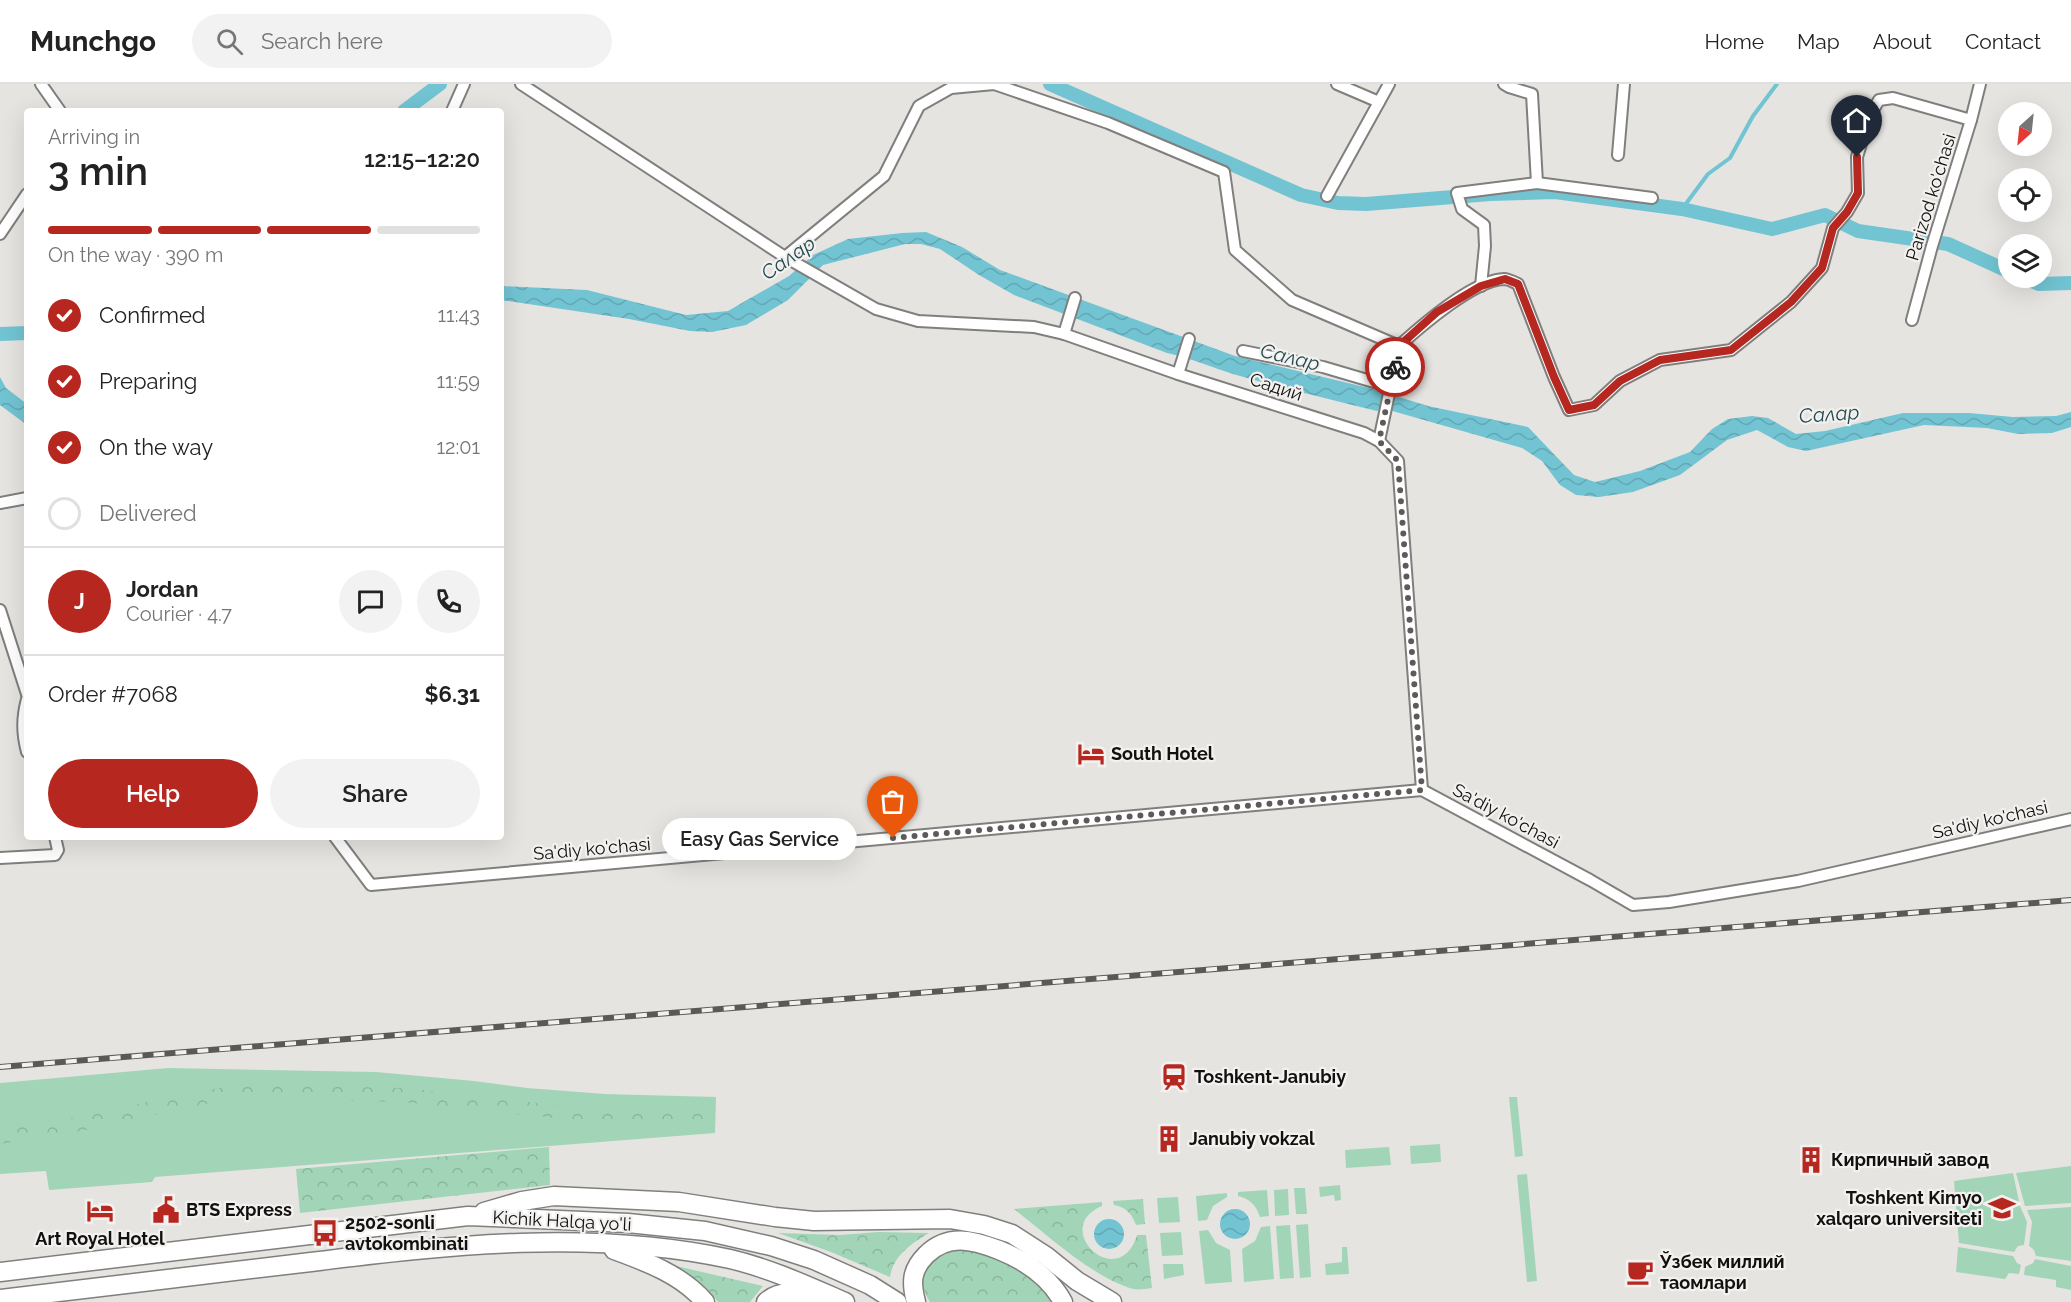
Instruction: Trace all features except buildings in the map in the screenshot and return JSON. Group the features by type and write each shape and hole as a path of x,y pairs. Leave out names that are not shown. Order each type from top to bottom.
{"highway":[{"path":"468,1216 522,1201 554,1196 679,1202 814,1221 950,1219 984,1225 1012,1234 1046,1256 1077,1281 1112,1302"},
{"name":"Kichik Halqa yo'li","path":"0,1272 468,1216 628,1223 705,1231 771,1246 814,1260 870,1285 897,1302"},
{"path":"916,1302 912,1286 912,1275 916,1267 928,1253 938,1246 962,1239 980,1242 1017,1257 1032,1266 1054,1288 1063,1302"},
{"name":"Kichik Halqa yo'li","path":"0,1299 464,1245 543,1242 594,1243 669,1250 730,1259 763,1269 845,1302"},
{"path":"594,1243 670,1274 688,1285 705,1302"},
{"path":"153,1252 157,1280"},
{"path":"766,1302 780,1293 792,1293 830,1302"}],"street":[{"path":"41,84 58,108"},
{"path":"453,108 464,84"},
{"name":"Садий","path":"521,84 785,257 876,309 918,321 1034,327 1064,334 1178,374 1351,428 1379,441 1398,461 1422,790"},
{"path":"785,257 884,176 919,106 951,88 994,84 1108,123 1224,172 1234,250 1292,300 1399,346"},
{"path":"1337,84 1379,102"},
{"path":"1327,196 1389,84"},
{"path":"1504,84 1532,93 1537,183"},
{"path":"1618,155 1624,84"},
{"name":"Parizod ko'chasi","path":"1912,320 1980,84"},
{"path":"1379,441 1399,346 1437,312 1481,286 1505,279 1518,284 1569,410 1594,405 1620,381 1660,360 1731,350 1791,302 1822,268 1833,228 1847,212 1858,193 1857,157 1869,117 1878,100 1893,98 1971,120"},
{"path":"1481,286 1485,246 1484,225 1462,209 1457,193 1537,183 1653,198"},
{"path":"0,234 24,198"},
{"path":"1064,334 1075,298"},
{"path":"1178,374 1189,339"},
{"path":"1243,351 1323,367 1391,389"},
{"path":"0,503 24,499"},
{"path":"0,610 24,685"},
{"path":"24,712 24,738"},
{"name":"Sa'diy ko'chasi","path":"337,840 371,885 1422,790 1633,905 1669,902 1798,881 2071,819"},
{"path":"0,858 55,855 57,850 55,840"}],"green space":[{"path":"168,1068 376,1072 605,1094 716,1097 715,1133 155,1177 152,1182 49,1190 46,1171 0,1174 0,1083"},
{"path":"244,1085 405,1088 574,1107 707,1110 706,1123 572,1120 403,1102 243,1098 185,1108 93,1129 0,1144 0,1129 91,1115 184,1093"},
{"path":"1509,1097 1517,1097 1523,1156 1515,1157"},
{"path":"1440,1144 1441,1162 1411,1164 1410,1146"},
{"path":"549,1147 550,1185 300,1213 296,1169"},
{"path":"1389,1147 1391,1165 1346,1168 1345,1150"},
{"path":"2071,1166 2071,1203 2025,1206 2016,1173"},
{"path":"2013,1173 2020,1206 2027,1222 2024,1245 2018,1246 2014,1252 1959,1243 1954,1181"},
{"path":"1527,1174 1537,1281 1527,1282 1517,1175"},
{"path":"1340,1185 1341,1200 1335,1201 1334,1195 1320,1197 1319,1187"},
{"path":"1294,1188 1305,1188 1307,1214 1296,1214"},
{"path":"1288,1189 1289,1215 1275,1216 1274,1190"},
{"path":"1267,1190 1269,1216 1260,1217 1252,1203 1238,1196 1238,1192"},
{"path":"1227,1193 1227,1197 1213,1206 1207,1220 1198,1221 1196,1196"},
{"path":"1178,1197 1180,1222 1159,1223 1157,1198"},
{"path":"1143,1199 1145,1224 1136,1225 1128,1212 1114,1205 1113,1201"},
{"path":"1102,1202 1102,1206 1088,1216 1083,1228 1085,1240 1093,1251 1104,1258 1116,1258 1128,1252 1137,1235 1146,1235 1152,1288 1133,1289 1102,1275 1070,1254 1014,1209"},
{"path":"2071,1207 2071,1261 2036,1256 2034,1250 2029,1246 2032,1222 2027,1210"},
{"path":"1308,1224 1311,1277 1300,1278 1296,1225"},
{"path":"1290,1225 1294,1278 1280,1279 1276,1226"},
{"path":"1270,1226 1274,1279 1244,1282 1242,1249 1255,1241 1261,1227"},
{"path":"1208,1230 1216,1243 1230,1250 1232,1282 1205,1284 1199,1231"},
{"path":"878,1232 929,1233 899,1256 890,1277 778,1233 840,1235"},
{"path":"1181,1232 1183,1255 1162,1256 1160,1233"},
{"path":"1342,1247 1347,1247 1349,1274 1326,1275 1325,1264 1342,1262"},
{"path":"1958,1247 2013,1256 2021,1265 2019,1274 2009,1273 2005,1279 1956,1272"},
{"path":"964,1248 990,1255 1014,1267 1054,1302 930,1302 924,1291 923,1281 928,1265 943,1254"},
{"path":"2035,1259 2071,1266 2071,1290 2056,1287 2056,1280 2024,1275 2025,1267 2033,1263"},
{"path":"1163,1264 1183,1264 1184,1275 1164,1279"},
{"path":"676,1266 763,1286 750,1302 718,1302 699,1282"}],"water":[{"name":"Салар","path":"926,232 962,247 1000,270 1235,356 1373,389 1428,406 1528,427 1574,475 1595,482 1640,471 1690,452 1712,429 1728,419 1752,416 1768,418 1796,434 1825,431 1903,413 1969,413 2013,417 2056,416 2071,412 2071,427 2052,433 2018,434 1987,428 1924,425 1806,451 1788,447 1757,430 1727,440 1680,475 1633,492 1599,497 1576,495 1560,485 1542,461 1522,448 1382,408 1377,411 1269,384 1167,353 1014,295 940,249 921,244 905,244 823,265 788,300 746,325 712,332 690,331 629,319 504,300 504,286 587,290 686,315 728,311 789,276 813,255 848,239"},
{"path":"0,377 6,388 24,402 24,423 0,405"},
{"path":"1235,1209 1241,1210 1249,1218 1249,1230 1241,1238 1235,1239 1229,1238 1221,1230 1220,1224 1221,1218 1229,1210"},
{"path":"1109,1219 1115,1220 1123,1228 1123,1240 1115,1248 1109,1249 1103,1248 1095,1240 1094,1234 1095,1228 1103,1220"}],"waterway":[{"name":"Салар","path":"408,108 440,84"},
{"name":"Салар","path":"1050,84 1301,195 1338,203 1366,204 1490,194 1555,192 1682,209 1772,229 1825,215 1858,231 1948,244 1998,266"},
{"path":"1682,209 1708,174 1730,158 1753,116 1777,84"},
{"name":"Салар","path":"2052,284 2071,283"},
{"name":"Салар","path":"0,334 24,333"}],"railway":[{"path":"0,1067 2071,900"}],"way so far":[{"path":"893,838 1422,790 1398,461 1379,441 1395,367"}],"place":[{"name":"South Hotel","path":"1091,754"},
{"name":"Easy Gas Service","path":"893,838"},
{"name":"Toshkent-Janubiy","path":"1174,1077"},
{"name":"Janubiy vokzal","path":"1169,1139"},
{"name":"Кирпичный завод","path":"1811,1160"},
{"name":"Toshkent Kimyo xalqaro universiteti","path":"2002,1208"},
{"name":"BTS Express","path":"166,1210"},
{"name":"Art Royal Hotel","path":"100,1211"},
{"name":"2502-sonli avtokombinati","path":"325,1233"},
{"name":"Ўзбек миллий таомлари","path":"1640,1272"}],"route":[{"path":"1395,367 1399,346 1437,312 1481,286 1505,279 1518,284 1569,410 1594,405 1620,381 1660,360 1731,350 1791,302 1822,268 1833,228 1847,212 1858,193 1857,157"}]}
